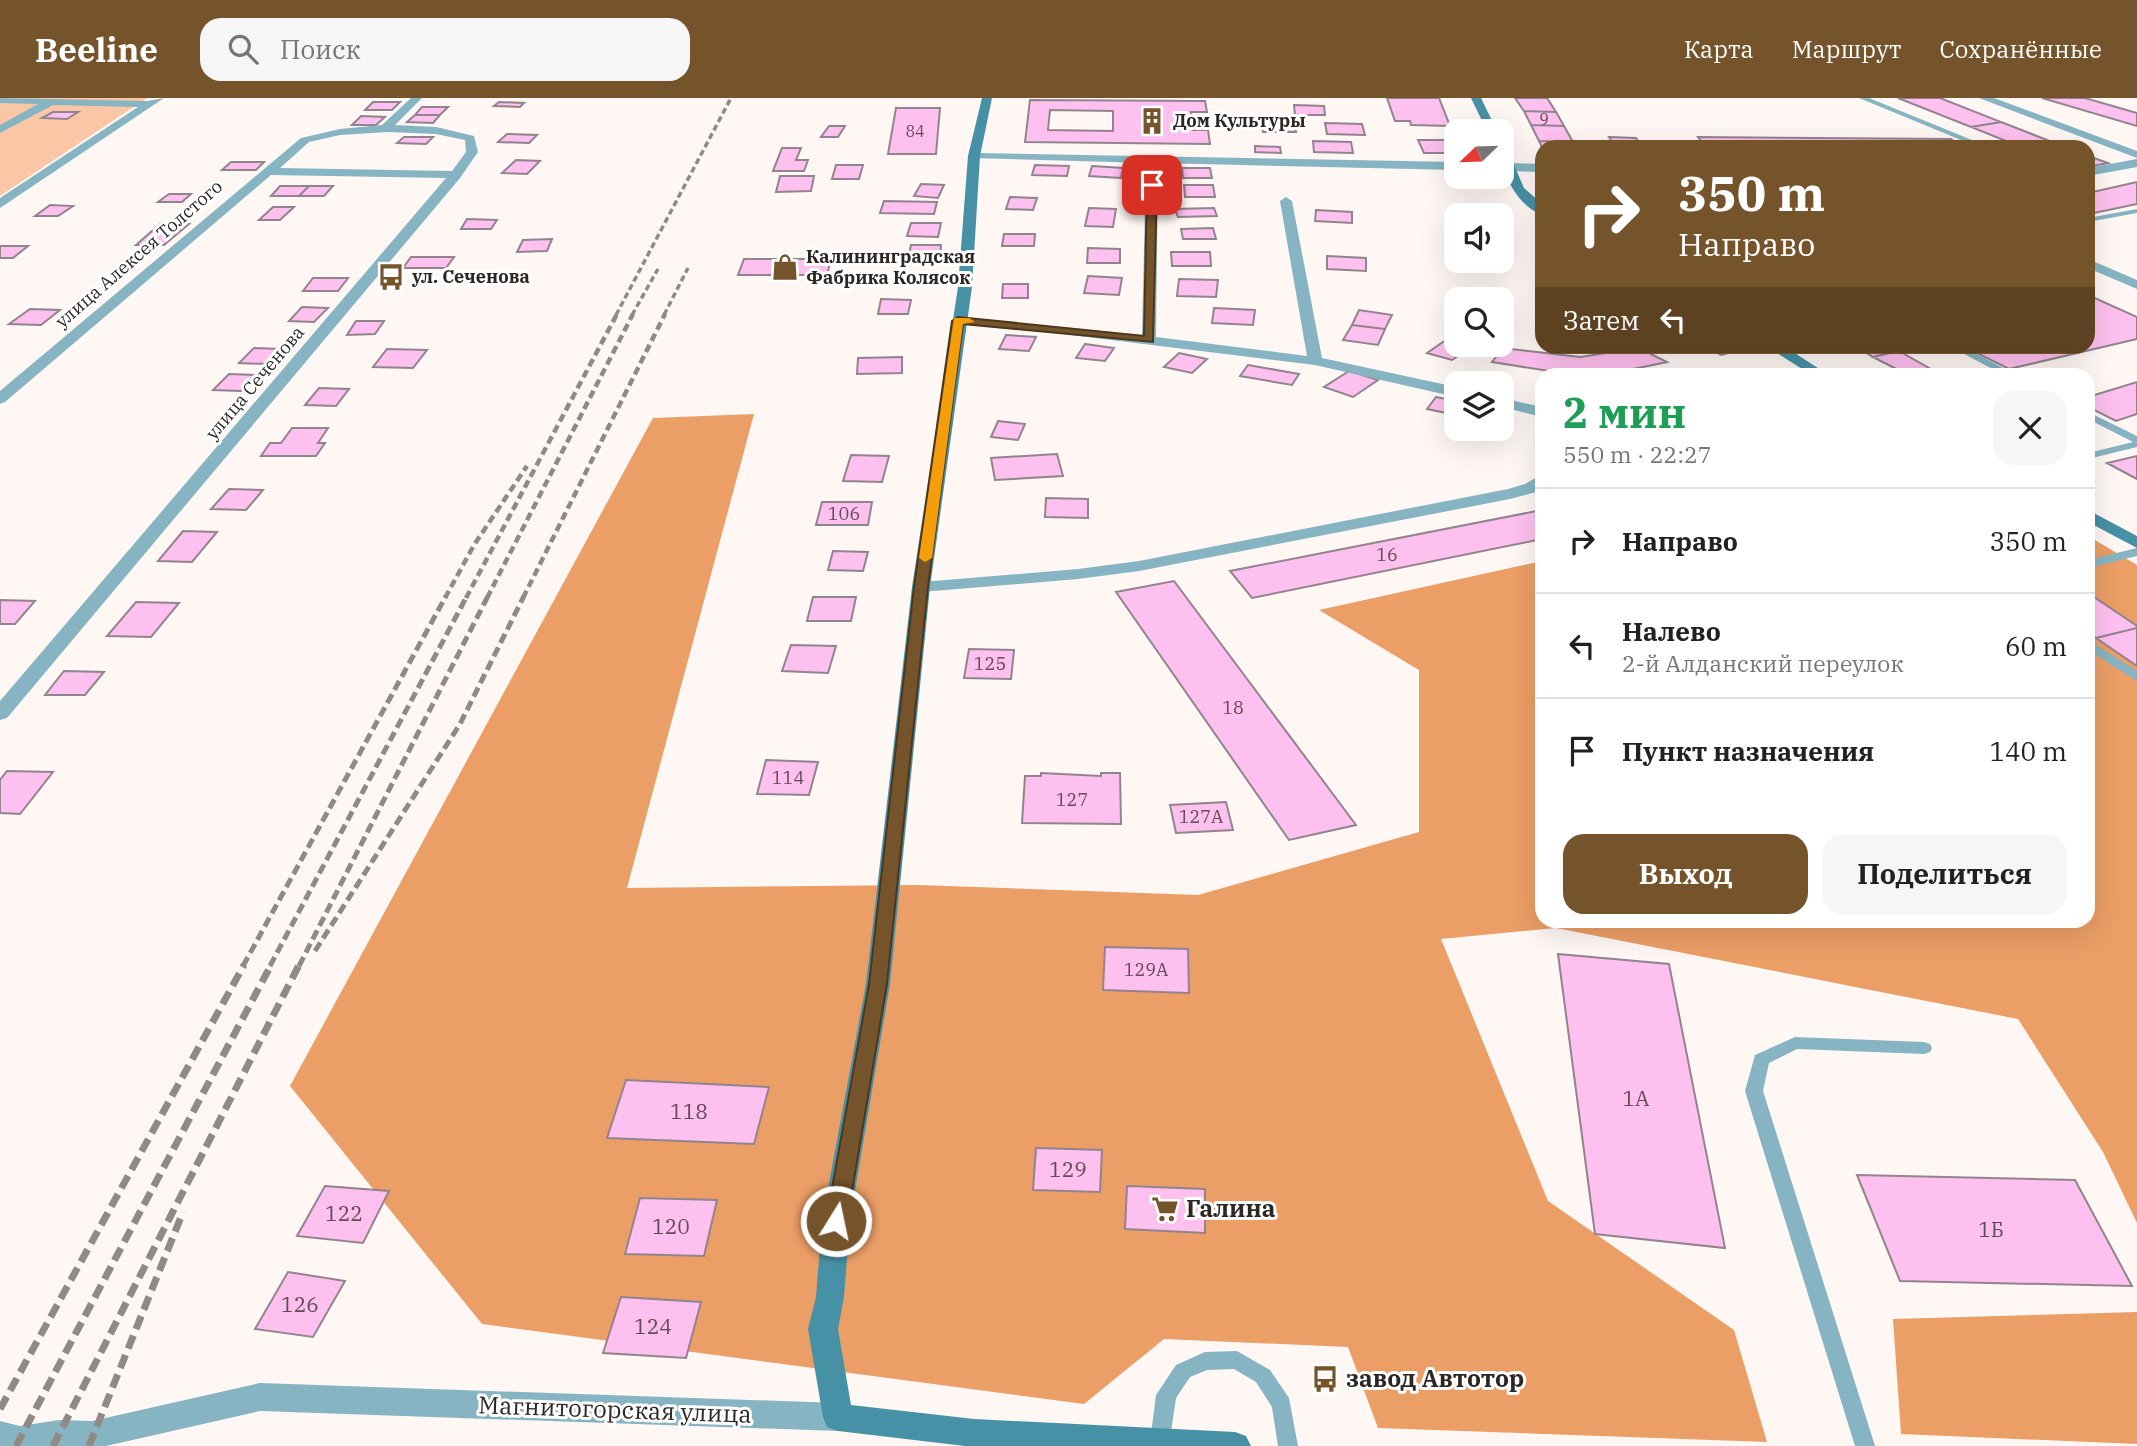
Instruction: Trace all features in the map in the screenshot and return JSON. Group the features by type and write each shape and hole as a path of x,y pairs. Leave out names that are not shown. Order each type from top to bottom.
{"main road":[{"path":"838,1417 822,1329 830,1297 836,1221 878,984 921,587 965,287 974,156 986,98"},
{"path":"1476,98 1486,119"},
{"path":"1514,182 1535,205"},
{"path":"1786,354 1810,368"},
{"path":"2095,519 2137,543"},
{"name":"Магнитогорская улица","path":"838,1417 974,1433 1235,1446"}],"street":[{"path":"384,130 417,98"},
{"path":"1984,98 2137,155"},
{"path":"0,100 155,101"},
{"path":"0,130 53,100"},
{"path":"0,204 155,101"},
{"name":"улица Алексея Толстого","path":"0,399 305,140 320,134 350,130 384,130"},
{"name":"улица Сеченова","path":"0,713 456,175 472,152 470,138 458,133 384,130"},
{"path":"974,156 1444,166"},
{"path":"1149,340 1153,159"},
{"path":"2095,171 2137,163"},
{"path":"1514,167 1535,168"},
{"path":"268,171 456,175"},
{"path":"1286,201 1315,361"},
{"path":"2095,266 2137,285"},
{"path":"958,321 1149,340 1315,361 1444,389"},
{"path":"1514,406 1535,410"},
{"path":"921,587 1078,575 1139,566 1510,494 1535,485"},
{"name":"Магнитогорская улица","path":"0,1435 20,1440 59,1434 92,1435 260,1397 838,1417"}],"lane":[{"path":"1863,98 1968,140"},
{"path":"2095,219 2137,211"},
{"path":"1970,354 1997,368"},
{"path":"2095,419 2137,442"},
{"path":"2095,454 2137,442"},
{"path":"2095,562 2137,552"},
{"path":"2095,648 2137,677"},
{"path":"1865,1446 1754,1091 1761,1059 1795,1043 1924,1048"},
{"path":"1160,1442 1166,1395 1184,1371 1205,1361 1237,1360 1263,1376 1282,1404 1288,1446"}],"shaded area":[{"path":"0,98 147,98 0,196"},
{"path":"754,414 627,888 919,885 1198,895 1419,832 1419,670 1319,610 1535,563 1535,928 1556,928 1441,939 1548,1201 1734,1330 1767,1442 1378,1428 1348,1347 1164,1339 1084,1404 482,1324 290,1086 653,418"},
{"path":"2095,540 2137,565 2137,1223 2103,1152 2018,1019 1556,928 2095,928"},
{"path":"2137,1312 2137,1444 1901,1434 1893,1319"}],"building":[{"path":"1387,98 1439,98 1447,119 1444,119 1444,126 1411,125 1410,121 1395,121"},
{"path":"1515,98 1547,98 1556,112 1524,111"},
{"path":"1898,98 1940,98 2001,122 1971,127"},
{"path":"2042,98 2085,98 2137,113 2137,126"},
{"name":"Дом Культуры","path":"1030,100 1205,101 1207,112 1191,112 1193,130 1208,130 1210,144 1025,142","holes":["1050,110 1113,111 1113,131 1048,130"]},
{"path":"373,102 400,102 392,110 365,110"},
{"path":"499,102 524,103 520,107 494,106"},
{"path":"1294,105 1324,106 1325,115 1295,115"},
{"path":"422,107 448,107 440,115 415,115"},
{"path":"896,108 940,108 936,154 888,154"},
{"path":"1524,111 1556,112 1564,126 1531,125"},
{"path":"53,112 78,112 67,119 42,118"},
{"path":"415,115 440,115 433,123 407,122"},
{"path":"361,116 385,117 376,125 352,125"},
{"path":"1260,121 1293,121 1296,132 1263,132"},
{"path":"2001,122 2047,140 2004,140 1971,127"},
{"path":"1325,123 1362,124 1365,135 1327,134"},
{"path":"1531,125 1564,126 1572,140 1538,140"},
{"path":"829,126 845,126 838,137 821,137"},
{"path":"507,134 537,135 529,143 498,142"},
{"path":"404,137 433,137 426,144 397,143"},
{"path":"1609,137 1637,140 1611,140"},
{"path":"1698,137 1952,140 1700,140"},
{"path":"1418,140 1444,140 1444,153 1424,153"},
{"path":"1313,141 1351,142 1353,153 1314,152"},
{"path":"1255,146 1280,147 1281,153 1255,152"},
{"path":"782,148 801,148 796,160 808,160 804,171 773,171"},
{"path":"2095,158 2108,163 2095,166"},
{"path":"516,160 540,161 527,174 502,173"},
{"path":"231,162 264,162 256,170 222,170"},
{"path":"836,165 863,165 859,179 832,179"},
{"path":"1035,165 1069,166 1067,176 1032,175"},
{"path":"1092,166 1123,168 1121,178 1089,176"},
{"path":"1182,168 1210,168 1212,178 1183,178"},
{"path":"780,176 814,176 811,191 776,192"},
{"path":"2137,182 2137,204 2095,213 2095,191"},
{"path":"921,184 944,185 938,198 914,196"},
{"path":"1184,185 1213,185 1215,197 1185,197"},
{"path":"280,186 309,186 299,196 271,196"},
{"path":"309,186 333,186 324,196 299,196"},
{"path":"169,194 191,194 182,202 158,202"},
{"path":"1010,197 1037,198 1033,210 1006,209"},
{"path":"884,201 937,202 934,214 880,213"},
{"path":"50,205 73,206 58,216 35,216"},
{"path":"273,207 294,207 280,220 259,220"},
{"path":"1089,208 1116,209 1113,227 1085,226"},
{"path":"1214,208 1217,216 1178,217 1175,209"},
{"path":"1316,210 1352,212 1352,223 1315,221"},
{"path":"467,219 497,220 491,229 461,229"},
{"path":"161,223 189,224 164,245 136,245"},
{"path":"911,223 941,223 938,237 907,236"},
{"path":"1213,228 1216,239 1183,239 1181,229"},
{"path":"1004,234 1035,234 1034,246 1002,246"},
{"path":"552,239 547,251 517,252 523,240"},
{"path":"911,245 941,245 940,259 908,258"},
{"path":"0,246 28,246 13,258 0,258"},
{"path":"1088,248 1120,249 1120,263 1087,263"},
{"path":"1171,252 1210,252 1211,266 1172,266"},
{"path":"1327,256 1366,258 1366,271 1327,269"},
{"path":"411,257 454,257 446,268 403,268"},
{"name":"Калининградская Фабрика Колясок","path":"744,259 831,259 827,275 738,275"},
{"path":"1088,276 1122,278 1119,295 1084,293"},
{"path":"313,278 348,278 338,291 303,291"},
{"path":"1179,279 1218,280 1216,297 1177,296"},
{"path":"1003,284 1028,284 1028,298 1002,298"},
{"path":"2095,298 2137,317 2137,339 2095,349"},
{"path":"881,299 911,300 908,314 878,314"},
{"path":"302,307 328,308 314,322 289,321"},
{"path":"1214,308 1255,310 1253,325 1212,323"},
{"path":"30,309 60,310 41,325 9,324"},
{"path":"1359,310 1392,315 1385,329 1352,325"},
{"path":"356,321 384,321 375,334 347,335"},
{"path":"1352,325 1385,329 1378,345 1343,340"},
{"path":"1006,335 1036,337 1029,351 999,349"},
{"path":"1444,341 1444,357 1456,357 1452,360 1427,353"},
{"path":"1085,344 1114,348 1105,361 1076,358"},
{"path":"254,348 281,349 266,364 239,363"},
{"path":"387,349 427,350 413,368 373,367"},
{"path":"1514,349 1535,352 1535,354 1580,357 1600,354 1651,354 1667,362 1638,368 1535,369 1492,362 1496,357 1514,357"},
{"path":"1179,353 1207,359 1192,373 1164,367"},
{"path":"1904,354 1929,368 1894,368 1873,357"},
{"path":"1979,354 2073,354 2013,368 2007,368"},
{"path":"902,357 902,373 857,374 858,358"},
{"path":"1248,365 1299,374 1292,385 1240,376"},
{"path":"1349,371 1378,380 1353,397 1324,387"},
{"path":"229,374 256,375 241,391 213,390"},
{"path":"2137,382 2137,414 2116,421 2095,410 2095,395"},
{"path":"319,388 349,389 336,406 305,405"},
{"path":"1436,397 1444,399 1444,413 1427,409"},
{"path":"998,421 1025,424 1018,440 991,437"},
{"path":"292,428 328,428 318,443 325,443 316,456 261,456 270,443 281,443"},
{"path":"1057,454 1063,476 995,480 991,458"},
{"path":"851,455 889,456 882,482 843,481"},
{"path":"2137,456 2137,479 2107,463"},
{"path":"229,489 263,490 246,510 211,509"},
{"path":"1046,498 1088,499 1088,518 1045,517"},
{"path":"822,502 872,502 868,525 816,525"},
{"path":"1535,511 1535,540 1252,598 1230,571"},
{"path":"183,531 217,532 192,562 158,561"},
{"path":"833,551 868,552 863,571 828,570"},
{"path":"1174,581 1356,825 1289,840 1116,592"},
{"path":"813,597 856,597 851,621 807,621"},
{"path":"2095,598 2137,626 2137,628 2096,638"},
{"path":"0,600 35,601 15,624 0,624"},
{"path":"136,602 179,603 151,637 107,636"},
{"path":"2137,628 2137,666 2096,638"},
{"path":"791,645 836,646 828,673 782,671"},
{"path":"969,649 1014,650 1011,679 964,678"},
{"path":"64,671 104,672 85,695 45,695"},
{"path":"766,760 818,762 809,795 757,794"},
{"path":"7,771 53,772 20,814 0,813 0,780"},
{"path":"1041,773 1101,776 1101,773 1120,773 1121,824 1022,823 1025,776 1041,776"},
{"path":"1226,802 1233,830 1176,833 1170,805"},
{"path":"1105,947 1188,949 1189,993 1103,990"},
{"path":"1558,954 1669,964 1725,1248 1595,1234"},
{"path":"626,1080 769,1087 754,1144 607,1138"},
{"path":"1036,1148 1102,1150 1100,1192 1033,1190"},
{"path":"1857,1175 2075,1180 2132,1286 1900,1281"},
{"path":"325,1186 389,1191 363,1243 297,1236"},
{"name":"Галина","path":"1127,1186 1205,1189 1205,1233 1125,1229"},
{"path":"640,1198 717,1200 704,1256 625,1254"},
{"path":"288,1272 345,1281 313,1337 255,1329"},
{"path":"621,1297 701,1302 686,1358 603,1353"}],"railway":[{"path":"616,315 731,98"},
{"path":"664,315 688,268"},
{"path":"632,315 658,269"},
{"path":"466,598 617,314"},
{"path":"487,598 633,314"},
{"path":"315,951 460,724 665,314"},
{"path":"445,598 474,545 527,466"},
{"path":"243,966 446,596"},
{"path":"270,966 467,596"},
{"path":"299,966 488,596"},
{"path":"0,1409 244,965"},
{"path":"16,1446 271,965"},
{"path":"53,1446 299,965"},
{"path":"89,1446 183,1212"}],"slow traffic":[{"path":"925,558 958,321 969,322"}],"place":[{"name":"Дом Культуры","path":"1152,121"},
{"name":"Калининградская Фабрика Колясок","path":"785,267"},
{"name":"ул. Сеченова","path":"391,277"},
{"name":"Галина","path":"1165,1209"},
{"name":"завод Автотор","path":"1325,1379"}],"route":[{"path":"836,1221 878,984 921,587 958,321 1054,328 1149,340 1152,185"}]}
